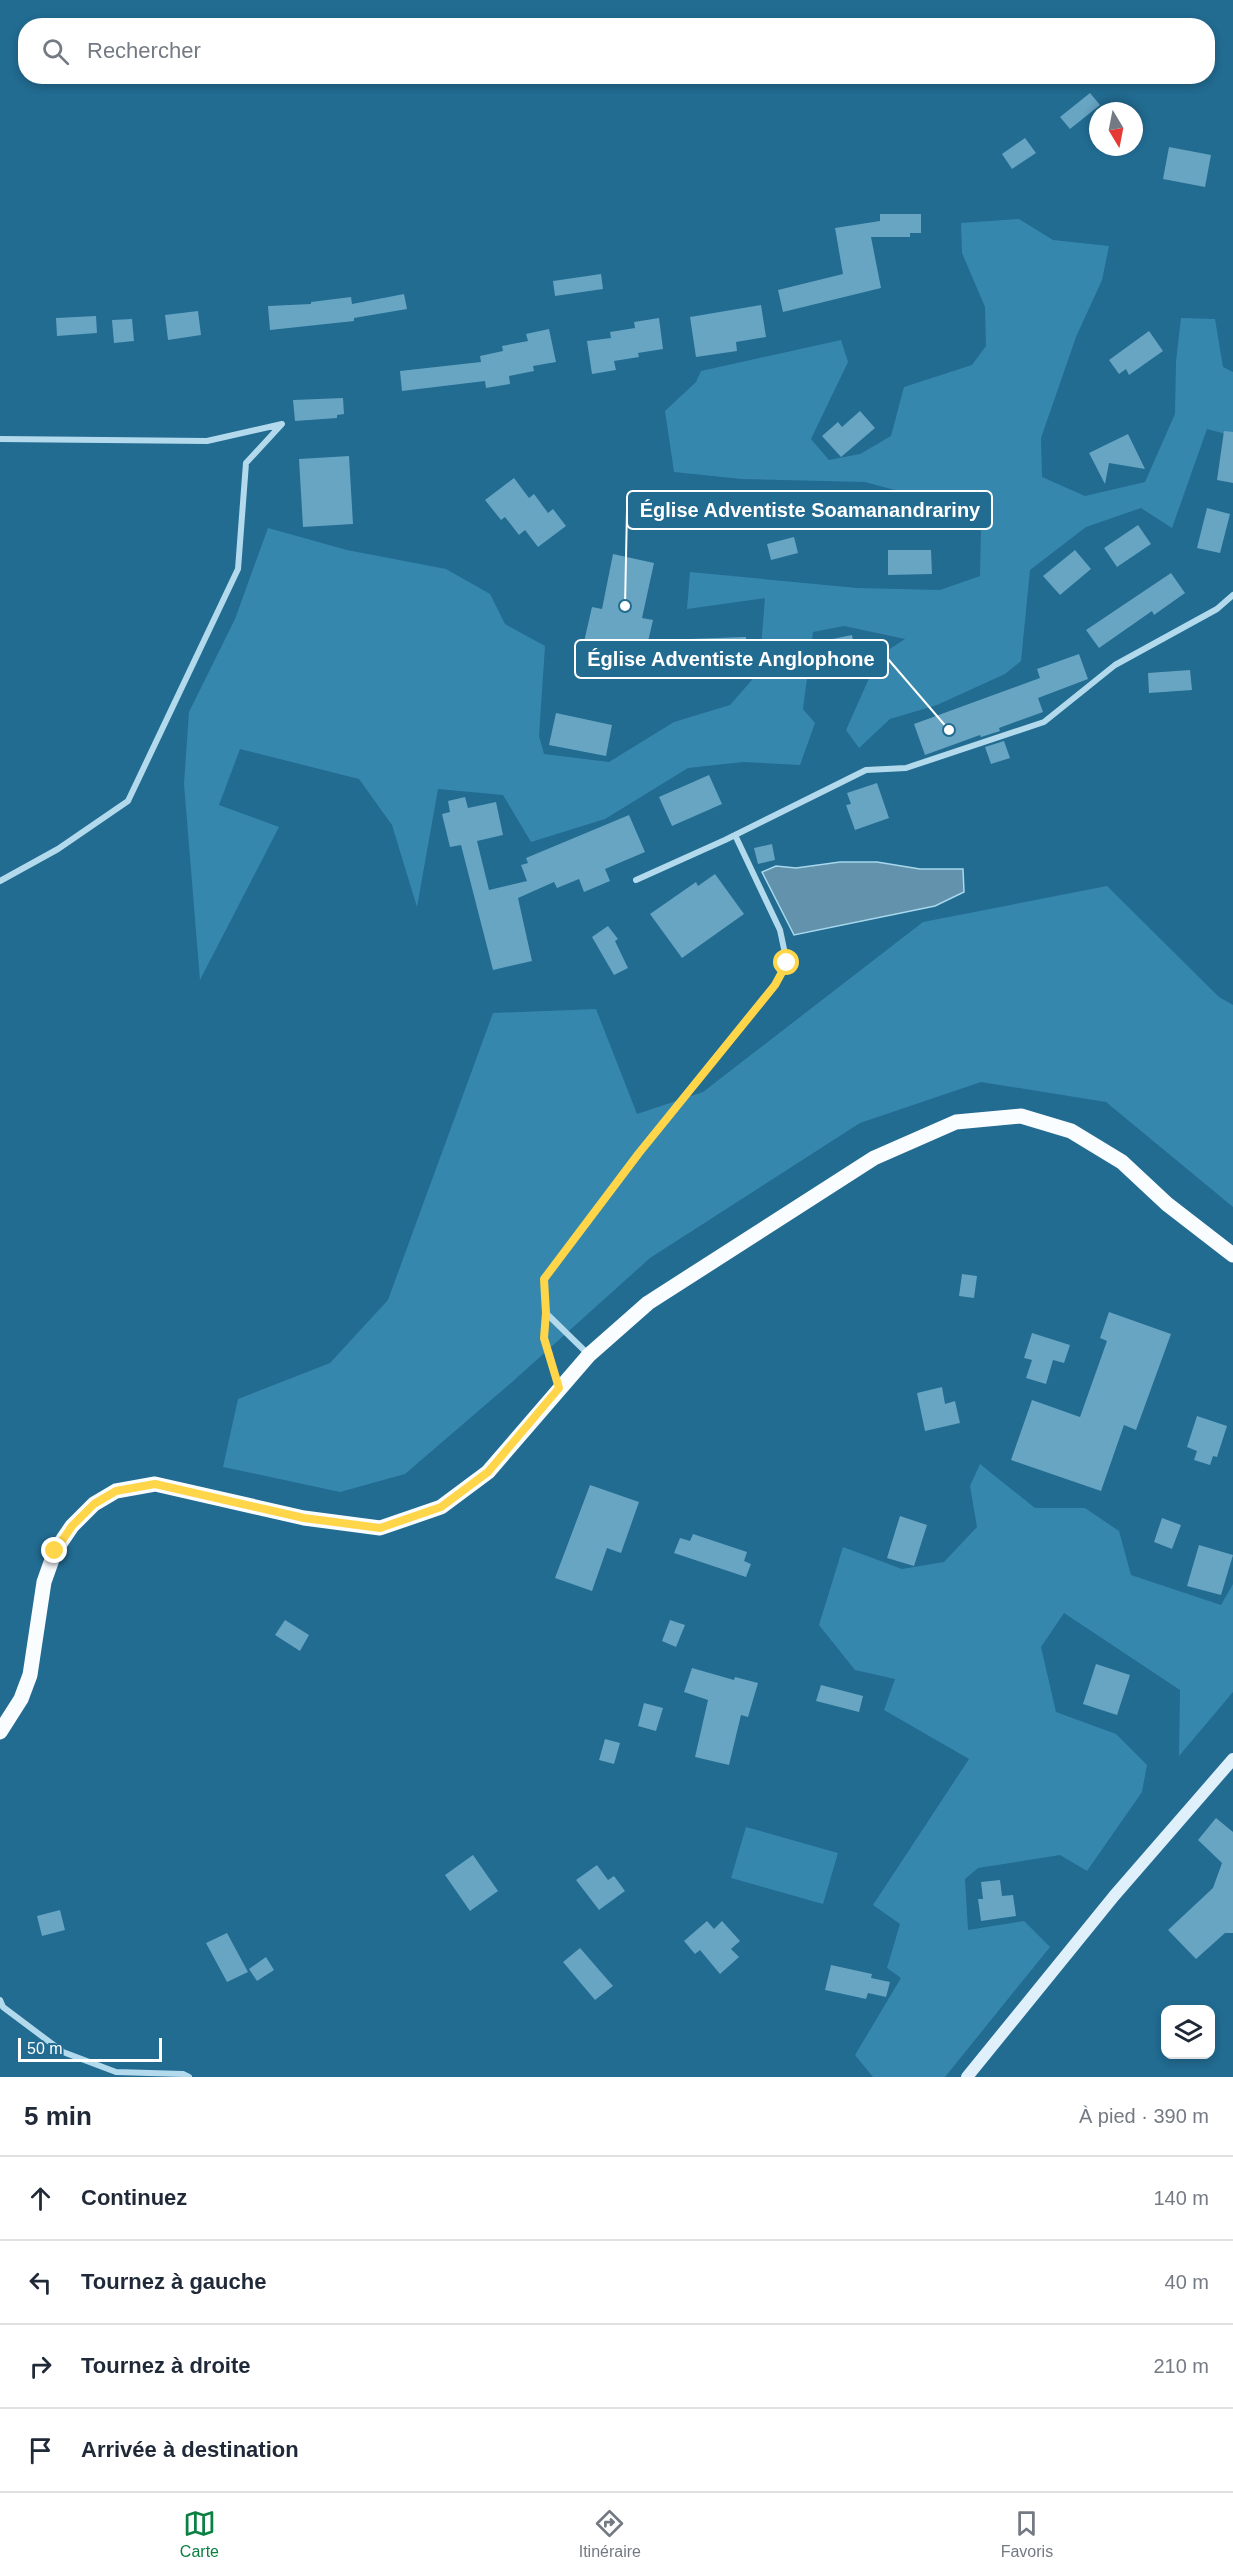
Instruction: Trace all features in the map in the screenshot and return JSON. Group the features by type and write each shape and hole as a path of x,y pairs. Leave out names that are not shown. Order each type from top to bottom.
{"main road":[{"path":"2,1727 21,1699 30,1675 44,1582 55,1551 72,1526 94,1504 116,1491 155,1484 304,1518 380,1528 441,1507 488,1472 589,1355 648,1303 874,1158 956,1122 1022,1116 1071,1131 1122,1162 1167,1204 1233,1255"}],"street":[{"path":"0,439 207,441 282,424 246,463 238,569 128,801 58,849 0,881"},
{"path":"636,880 735,835 866,770 906,768 1044,722 1115,665 1217,609 1233,595"},
{"path":"559,1388 544,1338 546,1313 544,1279 639,1153 775,985 787,963 780,930 735,835"},
{"path":"546,1313 589,1355"},
{"path":"967,2077 1114,1896 1233,1759"},
{"path":"0,2000 3,2007 63,2052 116,2072 183,2074 189,2077"}],"shaded area":[{"path":"1019,219 1053,240 1109,246 1102,280 1076,337 1041,438 1042,477 1085,496 1145,482 1175,414 1176,362 1181,318 1215,319 1223,367 1233,372 1233,436 1207,429 1172,528 1141,508 1086,527 1030,570 1021,661 1005,674 937,705 890,719 859,748 846,730 879,656 905,639 844,626 813,632 803,709 815,723 800,765 743,762 688,768 605,819 531,842 503,795 438,789 417,907 392,825 359,779 240,749 219,805 279,827 200,980 184,784 189,712 235,619 268,528 347,550 446,569 490,594 505,624 545,646 539,736 544,754 609,762 674,722 730,705 759,672 765,598 687,609 690,572 857,588 940,590 980,576 981,527 917,496 865,482 741,479 674,472 665,411 696,382 701,371 841,340 848,362 811,439 829,460 860,454 891,436 904,387 972,365 986,346 985,307 962,253 961,223"},
{"path":"840,862 877,862 920,869 963,869 964,892 935,906 794,935 762,872 776,866 796,868"},
{"path":"1107,886 1219,997 1233,1005 1233,1207 1106,1102 981,1082 860,1123 650,1258 511,1383 405,1474 340,1492 223,1467 238,1399 330,1363 388,1300 493,1013 596,1009 637,1114 703,1092 923,922"},
{"path":"980,1464 1035,1508 1085,1508 1119,1531 1131,1575 1221,1605 1233,1584 1233,1692 1179,1756 1180,1690 1064,1613 1041,1647 1056,1712 1116,1734 1147,1765 1142,1792 1087,1871 1060,1855 978,1868 965,1879 968,1930 1024,1921 1050,1947 945,2077 873,2077 855,2055 901,1978 887,1968 900,1924 873,1905 969,1759 884,1710 895,1679 855,1670 819,1625 843,1547 902,1569 944,1562 977,1527 970,1486"},
{"path":"746,1827 838,1853 823,1904 731,1878"}],"building":[{"path":"1090,93 1098,102 1089,102 1089,114 1070,129 1060,117"},
{"path":"1025,138 1036,153 1012,169 1002,154"},
{"path":"1169,147 1211,155 1205,187 1163,179"},
{"path":"880,214 921,214 921,233 910,233 910,237 871,237 881,288 783,312 778,290 843,274 835,228 880,221"},
{"path":"601,274 603,289 555,296 553,281"},
{"path":"404,294 407,309 354,318 354,321 270,330 268,306 311,304 311,302 351,297 352,304"},
{"path":"761,305 766,337 736,342 737,351 696,357 690,317"},
{"path":"198,311 201,335 168,340 165,315"},
{"path":"96,316 97,333 57,336 56,318"},
{"path":"659,318 663,349 638,353 639,357 614,361 616,370 592,374 587,341 611,338 610,332 635,328 634,322"},
{"path":"132,319 134,341 114,343 112,320"},
{"path":"549,329 556,362 533,366 534,371 509,376 510,384 486,388 485,381 402,391 400,371 481,362 480,356 503,351 502,346 528,341 526,334"},
{"path":"1149,331 1163,351 1129,375 1126,369 1119,374 1109,360"},
{"path":"343,398 344,414 337,415 337,418 295,421 293,400"},
{"path":"860,411 875,428 841,457 822,436 838,422 842,427"},
{"path":"1224,431 1233,432 1233,483 1217,480"},
{"path":"1128,434 1145,469 1109,463 1105,484 1089,453"},
{"path":"349,456 353,524 303,527 299,459"},
{"path":"514,478 529,498 534,494 548,513 553,509 566,526 538,547 525,530 519,535 505,517 501,520 485,500"},
{"path":"1207,508 1230,514 1220,553 1197,548"},
{"path":"1138,525 1151,544 1117,567 1104,548"},
{"path":"794,537 798,553 771,560 767,544"},
{"path":"888,550 931,550 932,574 888,575"},
{"path":"1075,550 1091,569 1060,595 1043,576"},
{"path":"613,554 654,563 642,618 653,620 644,659 583,646 592,607 602,609"},
{"path":"1171,573 1185,593 1154,615 1152,611 1099,648 1086,630"},
{"path":"852,635 858,668 824,674 818,642"},
{"path":"746,637 747,659 723,660 723,672 690,674 689,639"},
{"path":"1079,654 1088,679 1038,698 1043,712 999,728 1000,731 981,737 980,735 925,755 914,724 1040,678 1037,669"},
{"path":"1190,670 1192,690 1149,693 1148,673"},
{"path":"556,713 612,725 606,756 549,745"},
{"path":"1004,741 1010,758 991,764 985,747"},
{"path":"709,775 722,804 672,826 659,797"},
{"path":"877,783 889,818 855,830 846,805 851,804 847,793"},
{"path":"465,797 468,808 496,802 503,835 477,841 489,890 527,881 521,865 528,863 526,858 629,815 645,852 605,869 610,881 584,892 579,879 557,888 554,882 518,898 532,961 493,970 461,845 450,847 442,814 450,812 448,801"},
{"path":"772,844 775,860 758,864 754,848"},
{"path":"715,874 744,914 682,958 650,914 696,882 698,886"},
{"path":"608,926 618,939 615,941 628,968 614,975 592,937"},
{"path":"962,1274 977,1276 974,1298 959,1296"},
{"path":"1109,1312 1171,1334 1136,1430 1124,1425 1101,1491 1011,1460 1032,1400 1080,1417 1107,1341 1100,1338"},
{"path":"1032,1333 1070,1345 1064,1363 1053,1360 1046,1384 1026,1378 1032,1360 1024,1358"},
{"path":"942,1387 945,1404 955,1401 960,1423 925,1431 917,1393"},
{"path":"1197,1416 1227,1426 1217,1457 1213,1456 1210,1465 1194,1460 1197,1451 1187,1447"},
{"path":"590,1485 639,1502 621,1553 607,1548 592,1591 555,1578"},
{"path":"900,1516 927,1525 914,1566 887,1558"},
{"path":"1162,1518 1181,1525 1172,1549 1154,1542"},
{"path":"693,1534 747,1552 744,1561 751,1564 746,1577 674,1553 680,1538 690,1541"},
{"path":"1199,1545 1233,1555 1221,1595 1187,1586"},
{"path":"285,1620 309,1635 300,1651 275,1635"},
{"path":"670,1620 685,1625 676,1647 662,1641"},
{"path":"1096,1664 1130,1675 1117,1715 1083,1704"},
{"path":"692,1668 734,1680 735,1677 758,1683 748,1717 741,1715 729,1765 695,1757 708,1700 684,1692"},
{"path":"821,1685 863,1696 859,1712 816,1701"},
{"path":"644,1703 663,1708 656,1731 638,1726"},
{"path":"605,1739 620,1743 614,1764 599,1760"},
{"path":"1216,1818 1233,1832 1233,1933 1225,1933 1196,1959 1168,1930 1213,1888 1222,1863 1198,1840"},
{"path":"473,1855 498,1891 470,1911 445,1875"},
{"path":"597,1865 608,1880 614,1876 625,1891 599,1910 576,1880"},
{"path":"1000,1880 1002,1896 1013,1895 1016,1916 981,1921 978,1899 983,1899 981,1882"},
{"path":"60,1910 65,1930 42,1936 37,1916"},
{"path":"707,1921 714,1929 722,1921 740,1941 731,1949 739,1957 720,1974 700,1950 695,1954 684,1941"},
{"path":"227,1933 248,1972 227,1982 206,1943"},
{"path":"580,1948 613,1986 595,2000 563,1962"},
{"path":"266,1957 274,1970 257,1981 249,1969"},
{"path":"831,1965 872,1974 871,1978 890,1982 886,1997 868,1993 866,1999 825,1990"}],"place":[{"name":"Église Adventiste Soamanandrariny","path":"625,606"},
{"name":"Église Adventiste Anglophone","path":"949,730"}],"route":[{"path":"55,1551 72,1526 94,1504 116,1491 155,1484 304,1518 380,1528 441,1507 488,1472 559,1388 544,1338 546,1313 544,1279 639,1153 775,985 787,963"}]}
